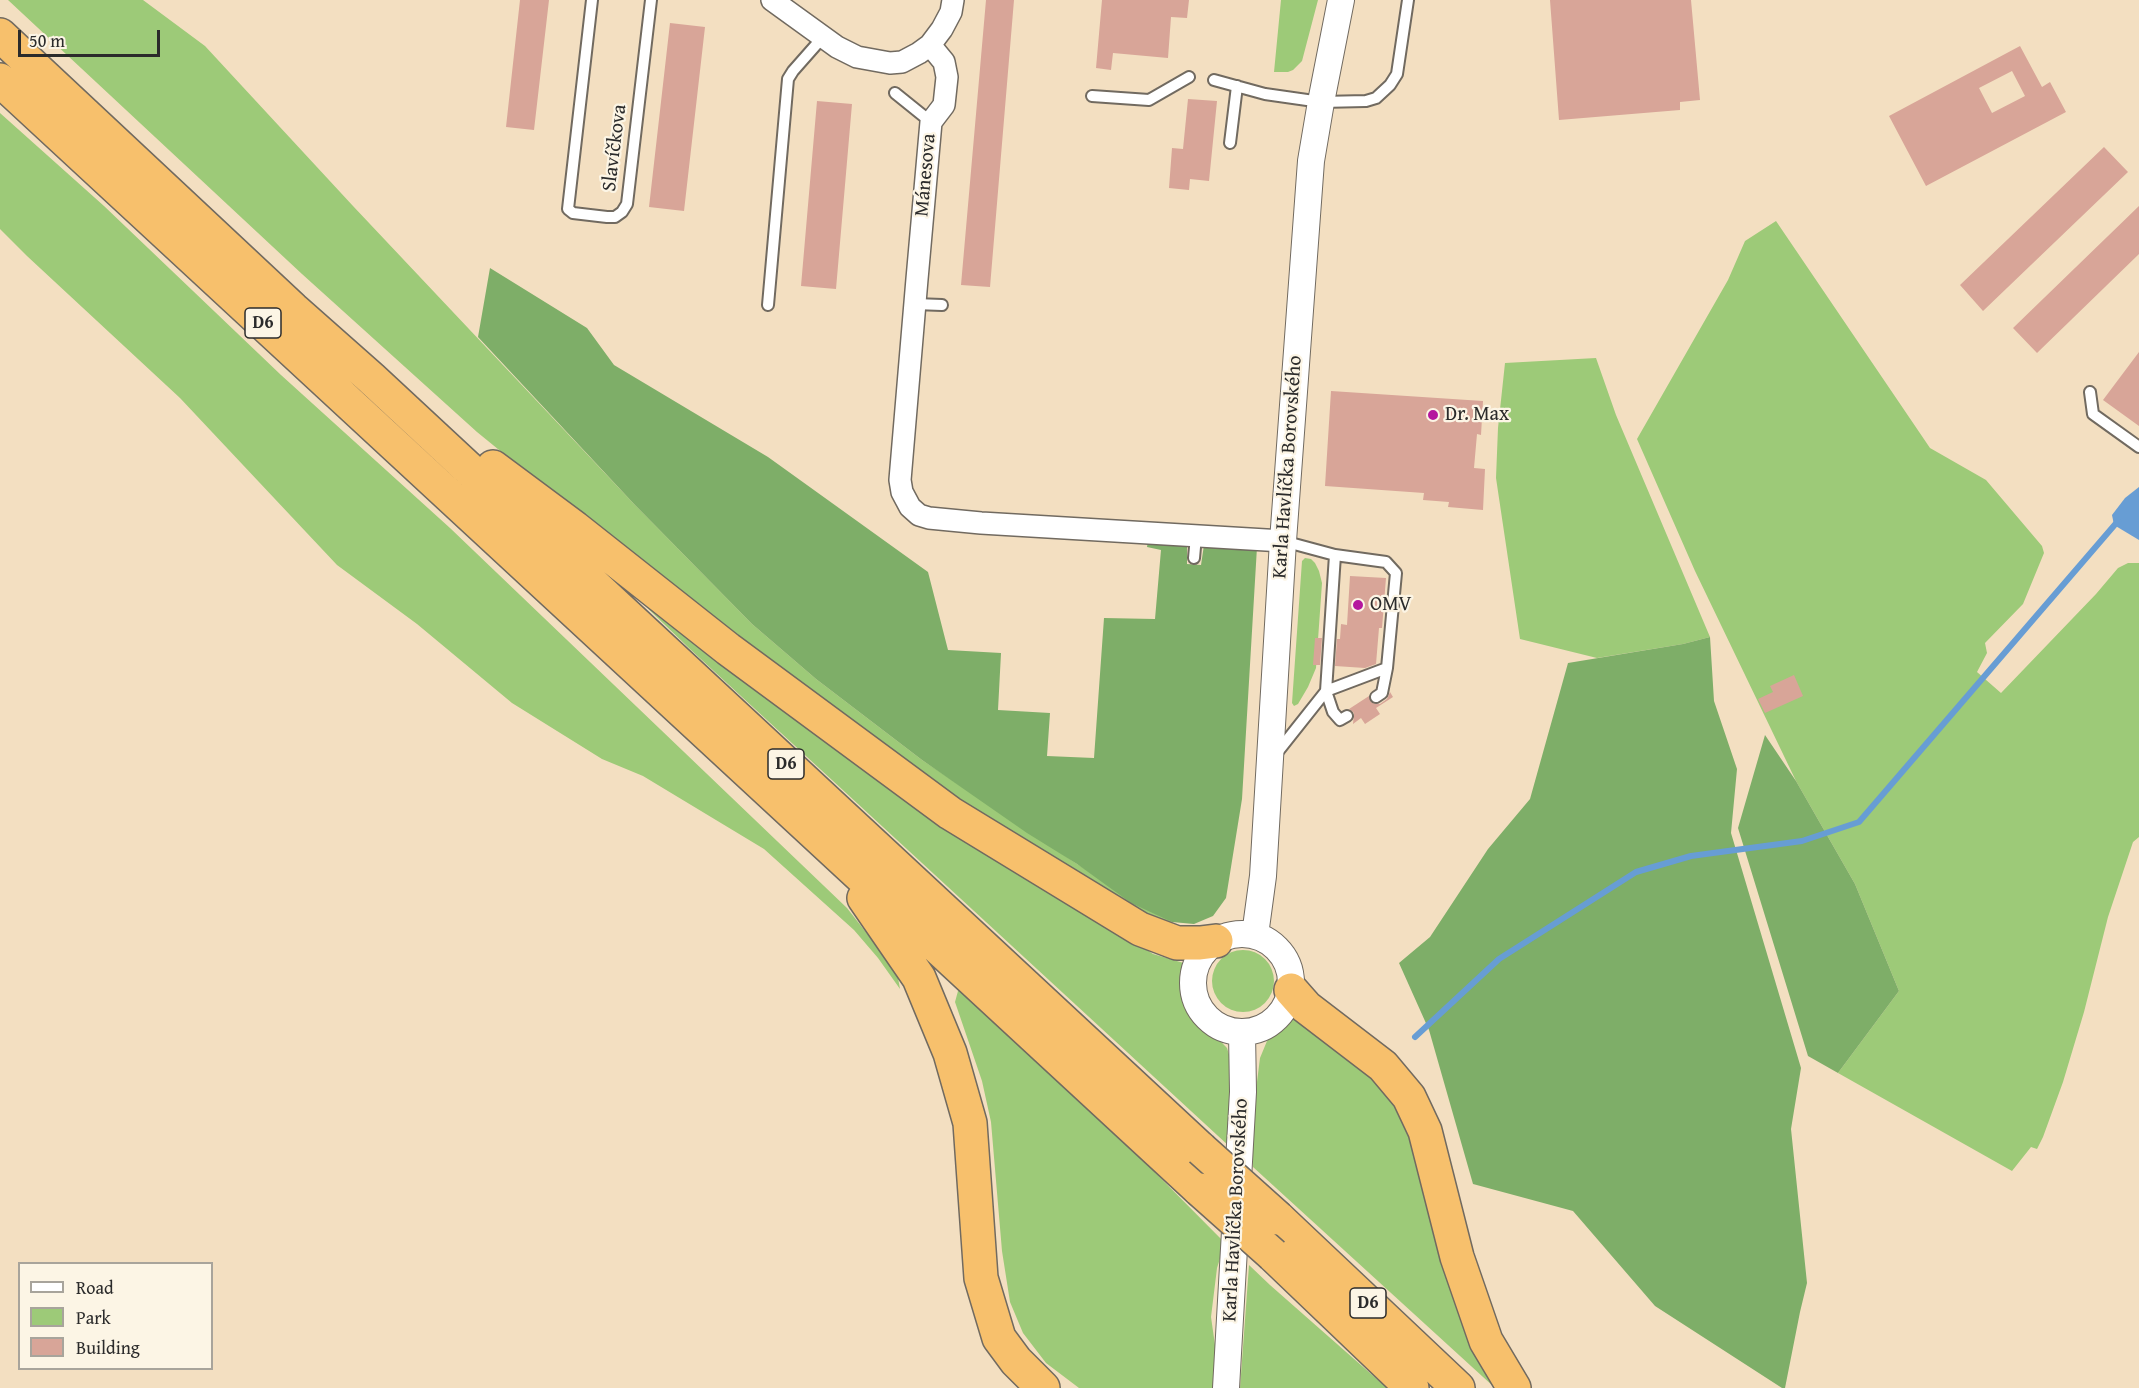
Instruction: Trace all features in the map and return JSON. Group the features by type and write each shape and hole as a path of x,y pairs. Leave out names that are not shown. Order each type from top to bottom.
{"highway":[{"name":"D6","path":"0,35 293,309 371,378 1278,1218 1458,1388"},
{"name":"D6","path":"0,80 830,849 1273,1255 1412,1388"},
{"path":"371,378 575,528 728,650 950,813 1140,929 1177,943 1200,944 1216,941"},
{"path":"830,849 919,978 950,1053 970,1123 981,1278 999,1338 1016,1361 1043,1388"},
{"path":"1291,990 1306,1006 1383,1066 1398,1082 1414,1106 1425,1131 1458,1257 1486,1341 1514,1388"}],"street":[{"path":"772,0 823,37 857,57 881,63 902,62 930,45 951,12 952,0"},
{"name":"Karla Havlíčka Borovského","path":"1255,936 1263,876 1268,763 1311,161 1341,0"},
{"name":"Mánesova","path":"930,45 944,62 947,77 944,105 931,122 917,279 900,480 902,492 910,507 919,515 929,518 969,522 1053,529 1283,541"},
{"path":"1235,934 1255,936 1272,943 1284,957 1290,973 1291,990 1287,1001 1274,1020 1254,1031 1242,1032 1224,1028 1208,1018 1195,997 1193,984 1196,966 1206,950 1216,941 1235,934"},
{"name":"Karla Havlíčka Borovského","path":"1226,1388 1243,1092 1242,1032"}],"lane":[{"name":"Slavíčkova","path":"592,0 568,209 573,213 607,217 615,217 627,204 651,0"},
{"path":"1214,80 1265,94 1321,102 1366,101 1376,98 1390,86 1397,74 1408,0"},
{"path":"768,305 788,79 823,37"},
{"path":"1092,96 1149,100 1189,77"},
{"path":"1230,143 1237,86"},
{"path":"895,93 931,122"},
{"path":"915,304 942,305"},
{"path":"2090,392 2093,414 2139,447"},
{"path":"1194,558 1196,536"},
{"path":"1283,541 1335,555 1386,562 1396,573 1387,668 1382,693 1376,697"},
{"path":"1335,555 1326,691 1333,712 1340,720 1347,716"},
{"path":"1268,763 1326,691 1387,668"}],"green space":[{"path":"8,0 143,0 205,46 634,504 752,624 816,679 922,760 1077,864 1172,922 1167,926 914,775 628,555 477,432 302,274"},
{"path":"1281,0 1318,0 1302,61 1288,72 1274,72"},
{"path":"0,113 104,206 281,375 450,528 847,908 897,972 900,989 854,930 764,849 643,776 602,759 512,703 417,624 337,565 180,398 0,229"},
{"path":"1776,221 1930,448 1986,480 2042,546 2044,553 2023,604 1985,643 1987,653 1977,672 2001,693 2118,568 2128,563 2139,563 2139,837 2133,842 2108,917 2084,1012 2063,1082 2043,1137 2037,1149 2031,1147 2012,1171 1838,1073 1899,991 1855,884 1796,781 1695,571 1637,439 1728,280 1745,241"},
{"path":"490,268 587,328 614,365 768,457 928,572 948,650 1001,653 998,710 1050,713 1047,756 1094,758 1104,618 1155,619 1161,550 1147,547 1148,541 1187,544 1187,564 1201,565 1204,545 1257,547 1242,799 1226,898 1213,916 1194,924 1172,922 1131,903 922,760 816,679 752,624 634,504 478,337"},
{"path":"1596,358 1616,415 1710,637 1683,644 1597,658 1520,639 1496,478 1498,428 1505,363"},
{"path":"1305,558 1315,563 1322,583 1316,668 1308,687 1298,704 1294,706 1292,703 1302,561"},
{"path":"641,592 987,844 1153,954 1187,964 1183,982 1188,1001 1204,1024 1227,1048 1235,1074 1230,1147 691,650 635,596"},
{"path":"1710,637 1714,701 1737,769 1731,833 1801,1068 1791,1129 1807,1283 1785,1388 1655,1306 1573,1211 1473,1184 1429,1030 1399,963 1430,937 1488,849 1530,799 1568,663 1683,644"},
{"path":"1765,735 1796,781 1855,884 1899,991 1838,1073 1808,1056 1738,828"},
{"path":"1243,950 1265,959 1274,981 1265,1003 1243,1012 1221,1003 1212,981 1221,959"},
{"path":"958,991 964,991 1107,1124 1225,1243 1217,1268 1211,1317 1218,1366 1216,1388 1079,1388 1046,1363 1023,1333 1010,1302 1002,1251 991,1122 982,1081 955,1002"},
{"path":"1291,1018 1303,1021 1400,1100 1501,1384 1494,1387 1253,1167 1252,1122 1260,1058 1267,1041"},
{"path":"1249,1265 1270,1285 1387,1388 1240,1388"}],"water":[{"path":"2139,487 2139,540 2114,525 2112,515 2125,498"}],"building":[{"path":"520,0 549,0 534,130 506,127"},
{"path":"986,0 1014,0 990,287 961,285"},
{"path":"1102,0 1189,0 1187,18 1171,17 1168,58 1113,53 1111,70 1096,68"},
{"path":"1550,0 1691,0 1700,100 1680,102 1680,110 1559,120"},
{"path":"670,23 705,27 684,211 649,207"},
{"path":"2020,46 2042,87 2050,82 2066,112 1926,186 1889,116","holes":["2012,71 2025,96 1992,113 1979,88"]},
{"path":"1188,99 1217,101 1209,181 1190,179 1189,190 1169,188 1172,148 1183,149"},
{"path":"817,101 852,104 836,289 801,286"},
{"path":"2104,147 2128,172 1983,311 1960,285"},
{"path":"2139,206 2139,254 2037,353 2013,328"},
{"path":"2139,352 2139,426 2103,400"},
{"path":"1331,391 1483,401 1481,435 1477,434 1474,468 1485,469 1483,510 1448,507 1449,502 1423,500 1424,493 1325,486"},
{"path":"1350,576 1386,578 1382,628 1379,628 1376,664 1365,668 1335,666 1337,639 1340,639 1341,624 1347,625"},
{"path":"1315,638 1322,638 1320,665 1313,665"},
{"path":"1794,675 1803,696 1765,713 1758,699 1773,692 1770,686"},
{"path":"1390,692 1393,697 1376,708 1380,714 1365,724 1361,718 1353,724 1354,713 1349,709 1369,696 1372,703 1380,704 1387,699"}],"waterway":[{"path":"1415,1037 1499,959 1636,872 1691,856 1802,841 1859,822 2118,521"}],"place":[{"name":"Dr. Max","path":"1433,415"},
{"name":"OMV","path":"1358,605"}]}
